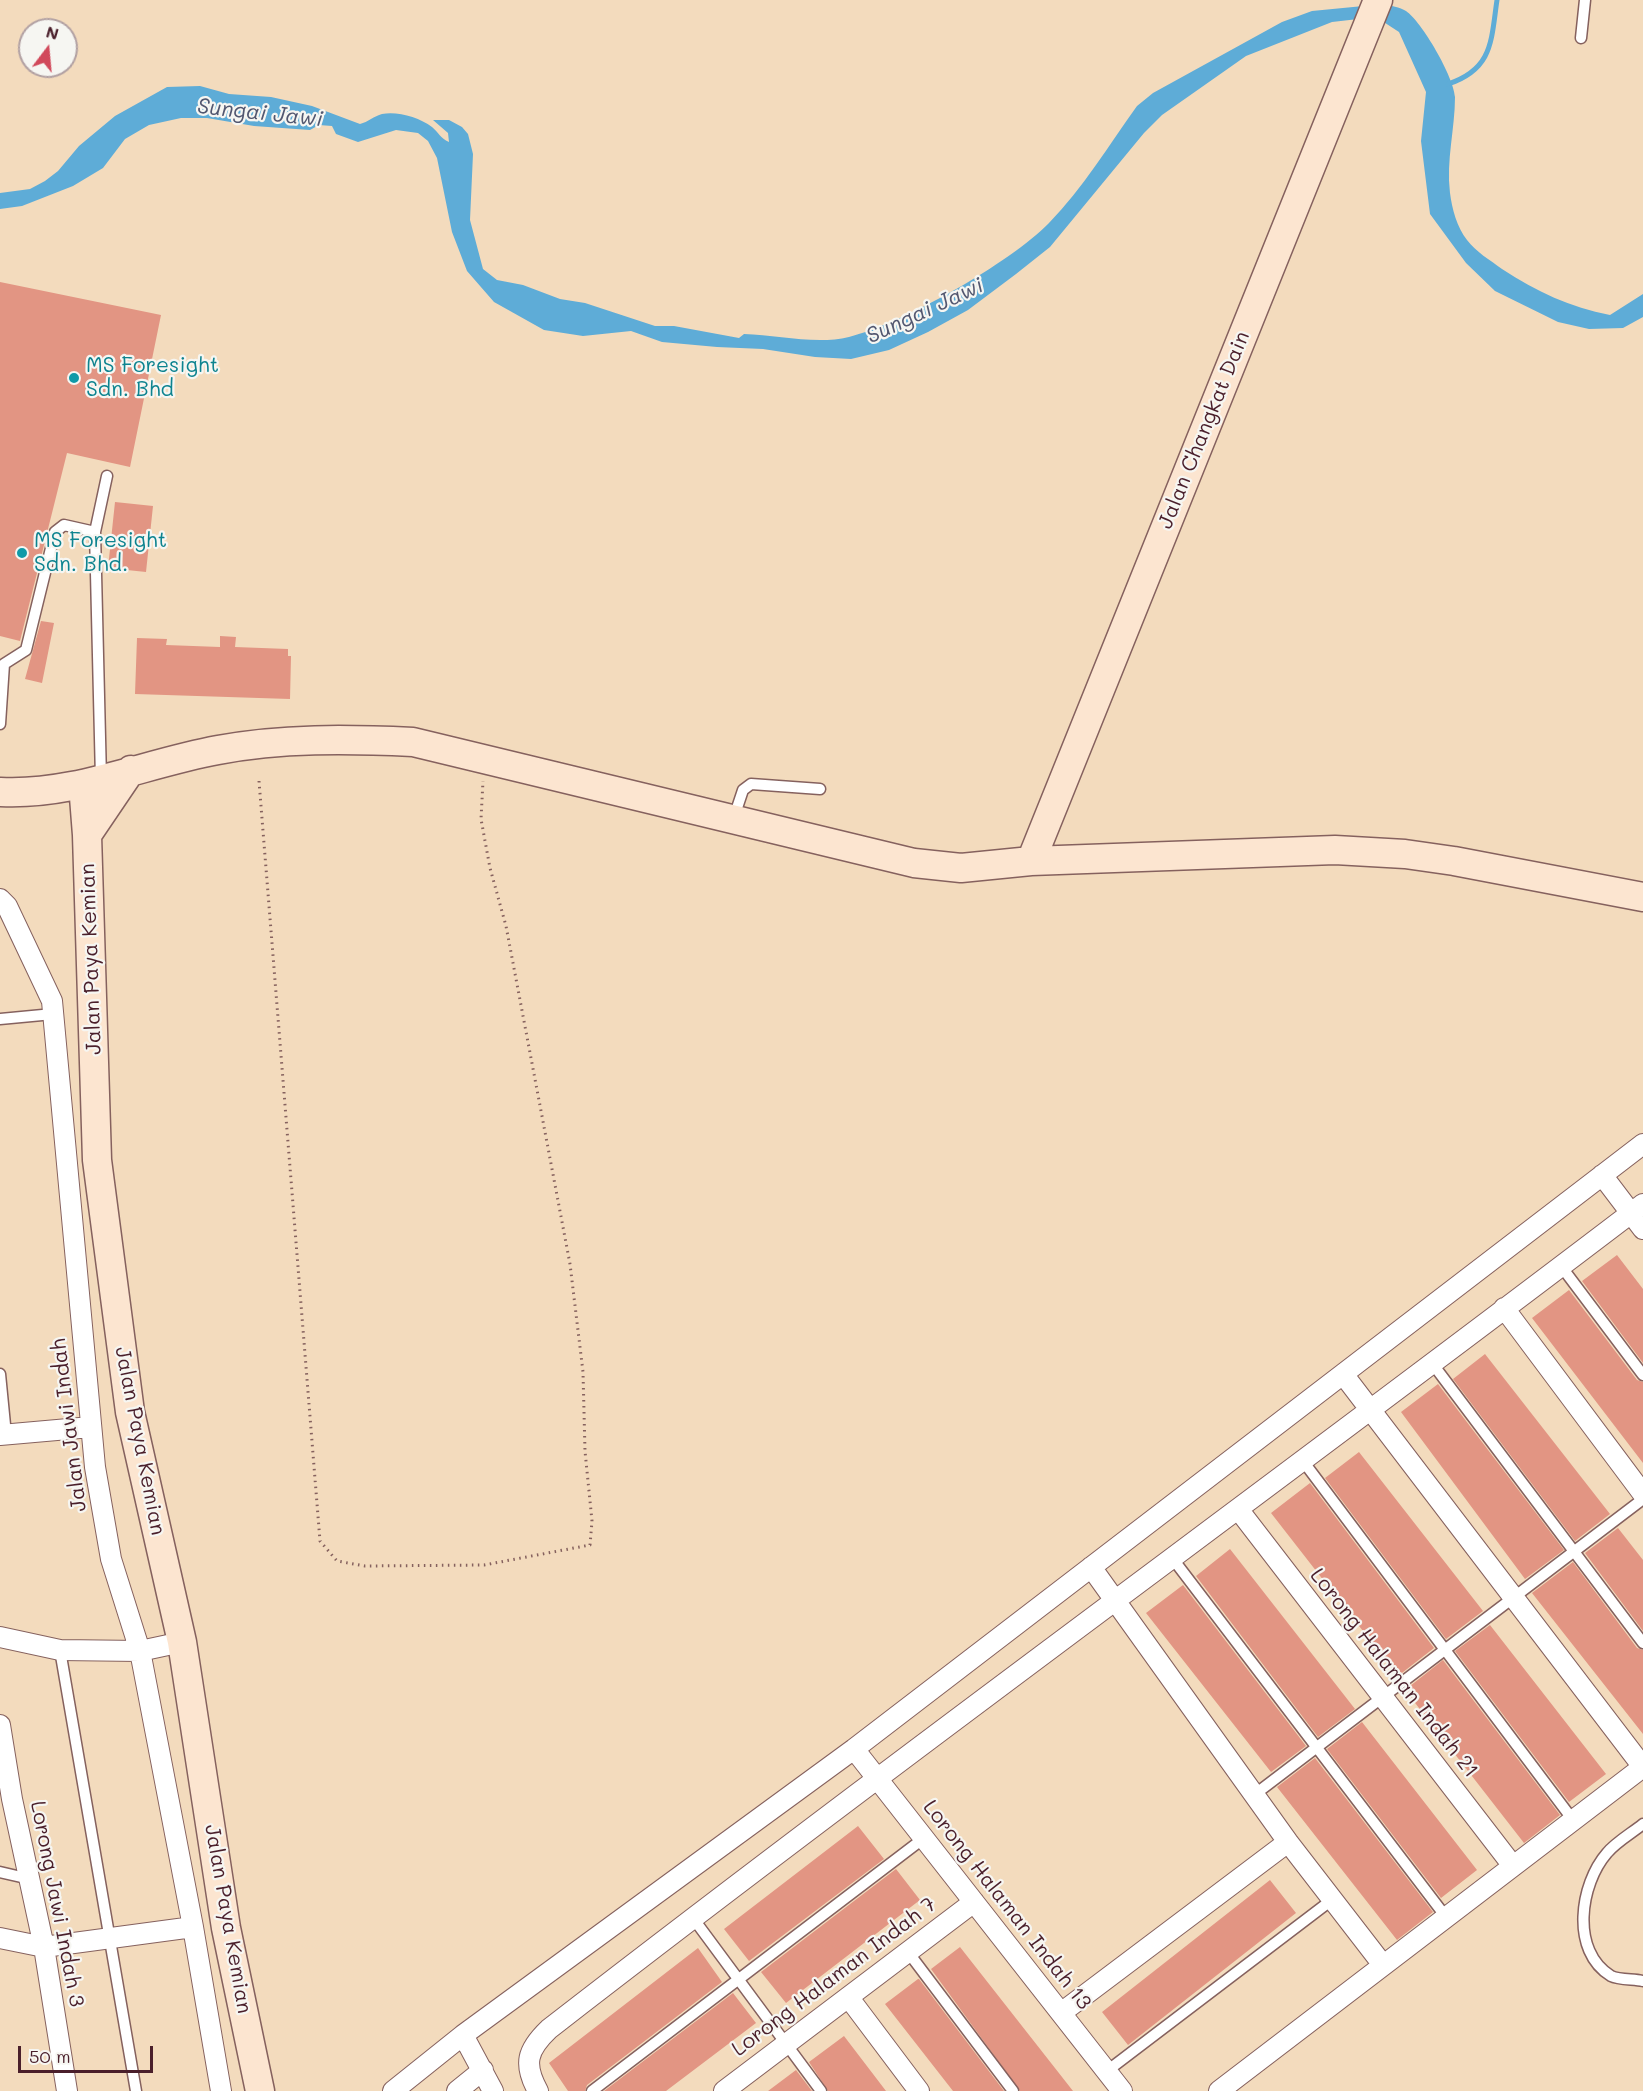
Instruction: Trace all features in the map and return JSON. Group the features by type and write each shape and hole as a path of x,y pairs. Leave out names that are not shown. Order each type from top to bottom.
{"main road":[{"name":"Jalan Changkat Dain","path":"1031,861 1377,0"},
{"path":"0,792 23,793 92,782 131,770 219,750 277,742 345,739 413,742 914,863 961,868 1031,861 1335,850 1454,861 1643,897"},
{"path":"87,835 131,770"},
{"name":"Jalan Paya Kemian","path":"92,782 87,835 97,1160 130,1412 182,1642 226,1928 260,2091"}],"street":[{"name":"Jalan Jawi Indah","path":"0,899 7,906 52,1001 95,1467 111,1559 140,1651 193,1927 221,2091"},
{"path":"393,2091 464,2035 854,1749 1643,1144"},
{"path":"1602,1175 1637,1209 1643,1229"},
{"path":"538,2091 528,2074 530,2056 538,2040 876,1778 1173,1559 1637,1209"},
{"path":"1504,1308 1643,1494"},
{"path":"1219,2091 1643,1767 1343,1374"},
{"path":"3,1435 91,1427"},
{"name":"Lorong Halaman Indah 21","path":"1238,1509 1513,1866"},
{"path":"1091,1567 1288,1842 1383,1965"},
{"path":"0,1637 60,1650 140,1651 182,1642"},
{"name":"Lorong Jawi Indah 3","path":"0,1725 6,1798 30,1879 44,1947 67,2091"},
{"name":"Lorong Halaman Indah 13","path":"854,1749 1122,2091"},
{"path":"1061,2013 1288,1842"},
{"name":"Lorong Halaman Indah 7","path":"730,2089 785,2044 974,1902"},
{"path":"0,1938 44,1947 193,1927"},
{"path":"849,1998 919,2091"},
{"path":"464,2035 493,2091"},
{"path":"456,2091 483,2070"}],"lane":[{"path":"1581,38 1585,0"},
{"path":"92,782 95,532 107,476"},
{"path":"0,724 4,664 26,650 55,532 64,525 95,532"},
{"path":"733,820 743,790 751,784 820,789"},
{"path":"0,1019 53,1014"},
{"path":"1561,1266 1643,1375"},
{"path":"1432,1363 1643,1643"},
{"path":"0,1374 3,1435"},
{"path":"1303,1461 1573,1820"},
{"path":"1254,1795 1643,1499"},
{"path":"1173,1559 1446,1917"},
{"path":"60,1650 136,2091"},
{"path":"1643,1824 1607,1852 1591,1878 1582,1920 1591,1954 1612,1977 1643,1981"},
{"path":"592,2091 924,1838"},
{"path":"0,1872 30,1879"},
{"path":"1107,2071 1333,1899"},
{"path":"693,1918 821,2091"},
{"path":"908,1952 1013,2091"}],"path":[{"path":"259,781 320,1541 338,1561 365,1566 484,1565 590,1545 592,1521 585,1451 583,1372 570,1264 506,926 490,868 481,819 484,759"}],"water":[{"name":"Sungai Jawi","path":"1384,4 1404,10 1413,17 1436,51 1453,88 1455,97 1449,169 1450,193 1456,218 1467,240 1483,256 1515,277 1541,292 1581,308 1610,315 1643,294 1643,317 1623,328 1589,329 1558,322 1495,291 1466,263 1430,214 1421,141 1426,92 1399,32 1376,17 1332,22 1246,56 1162,115 1144,133 1050,247 1016,274 968,310 928,332 889,350 851,359 815,357 763,349 662,342 631,331 583,336 544,330 494,302 467,271 452,232 437,158 428,141 418,133 396,130 358,142 336,134 332,126 319,125 310,130 254,126 207,118 181,118 149,125 125,139 103,168 73,186 22,206 0,209 0,193 30,189 45,181 58,171 79,146 115,116 167,87 200,86 229,94 271,97 312,106 360,124 382,114 401,114 427,123 449,142 448,133 433,120 449,120 462,127 468,134 473,154 470,220 483,269 497,280 523,285 560,299 585,303 655,326 674,326 739,338 744,334 810,340 836,339 872,330 926,305 983,273 1031,239 1049,223 1073,195 1137,106 1153,93 1282,22 1312,11"}],"building":[{"name":"MS Foresight Sdn. Bhd","path":"0,282 161,315 130,467 67,453 20,641 0,636"},
{"path":"115,502 153,506 146,572 108,568"},
{"path":"41,621 54,623 42,683 25,679"},
{"path":"220,636 236,637 235,647 288,649 288,656 291,656 290,699 135,694 137,638 167,639 166,645 220,647"},
{"path":"1617,1255 1643,1289 1643,1363 1582,1281"},
{"path":"1569,1290 1637,1380 1643,1382 1643,1463 1532,1318"},
{"path":"1485,1354 1610,1514 1575,1541 1453,1379"},
{"path":"1438,1384 1564,1550 1525,1579 1401,1412"},
{"path":"1359,1452 1483,1611 1446,1639 1325,1478"},
{"path":"1310,1483 1434,1648 1398,1676 1271,1513"},
{"path":"1618,1528 1643,1560 1643,1631 1585,1553"},
{"path":"1230,1549 1355,1709 1318,1737 1196,1576"},
{"path":"1573,1562 1637,1648 1643,1650 1643,1734 1532,1593"},
{"path":"1183,1585 1306,1746 1271,1772 1146,1613"},
{"path":"1490,1625 1606,1774 1569,1802 1455,1651"},
{"path":"1443,1660 1560,1815 1524,1843 1405,1690"},
{"path":"1362,1722 1477,1870 1441,1898 1327,1749"},
{"path":"1315,1758 1433,1912 1397,1940 1277,1787"},
{"path":"858,1826 884,1859 749,1961 724,1929"},
{"path":"896,1869 920,1900 786,2003 761,1972"},
{"path":"1270,1880 1296,1913 1128,2045 1102,2012"},
{"path":"960,1947 1073,2091 1020,2091 931,1969"},
{"path":"698,1948 722,1982 587,2085 585,2091 568,2091 549,2063"},
{"path":"918,1979 1004,2091 953,2091 885,2004"},
{"path":"733,1993 756,2023 666,2091 604,2091"},
{"path":"844,2036 886,2091 828,2091 809,2062"},
{"path":"796,2070 812,2091 768,2091"}],"waterway":[{"path":"1448,84 1463,78 1482,62 1491,41 1497,0"}],"place":[{"name":"MS Foresight Sdn. Bhd","path":"74,378"},
{"name":"MS Foresight Sdn. Bhd.","path":"22,553"}]}
